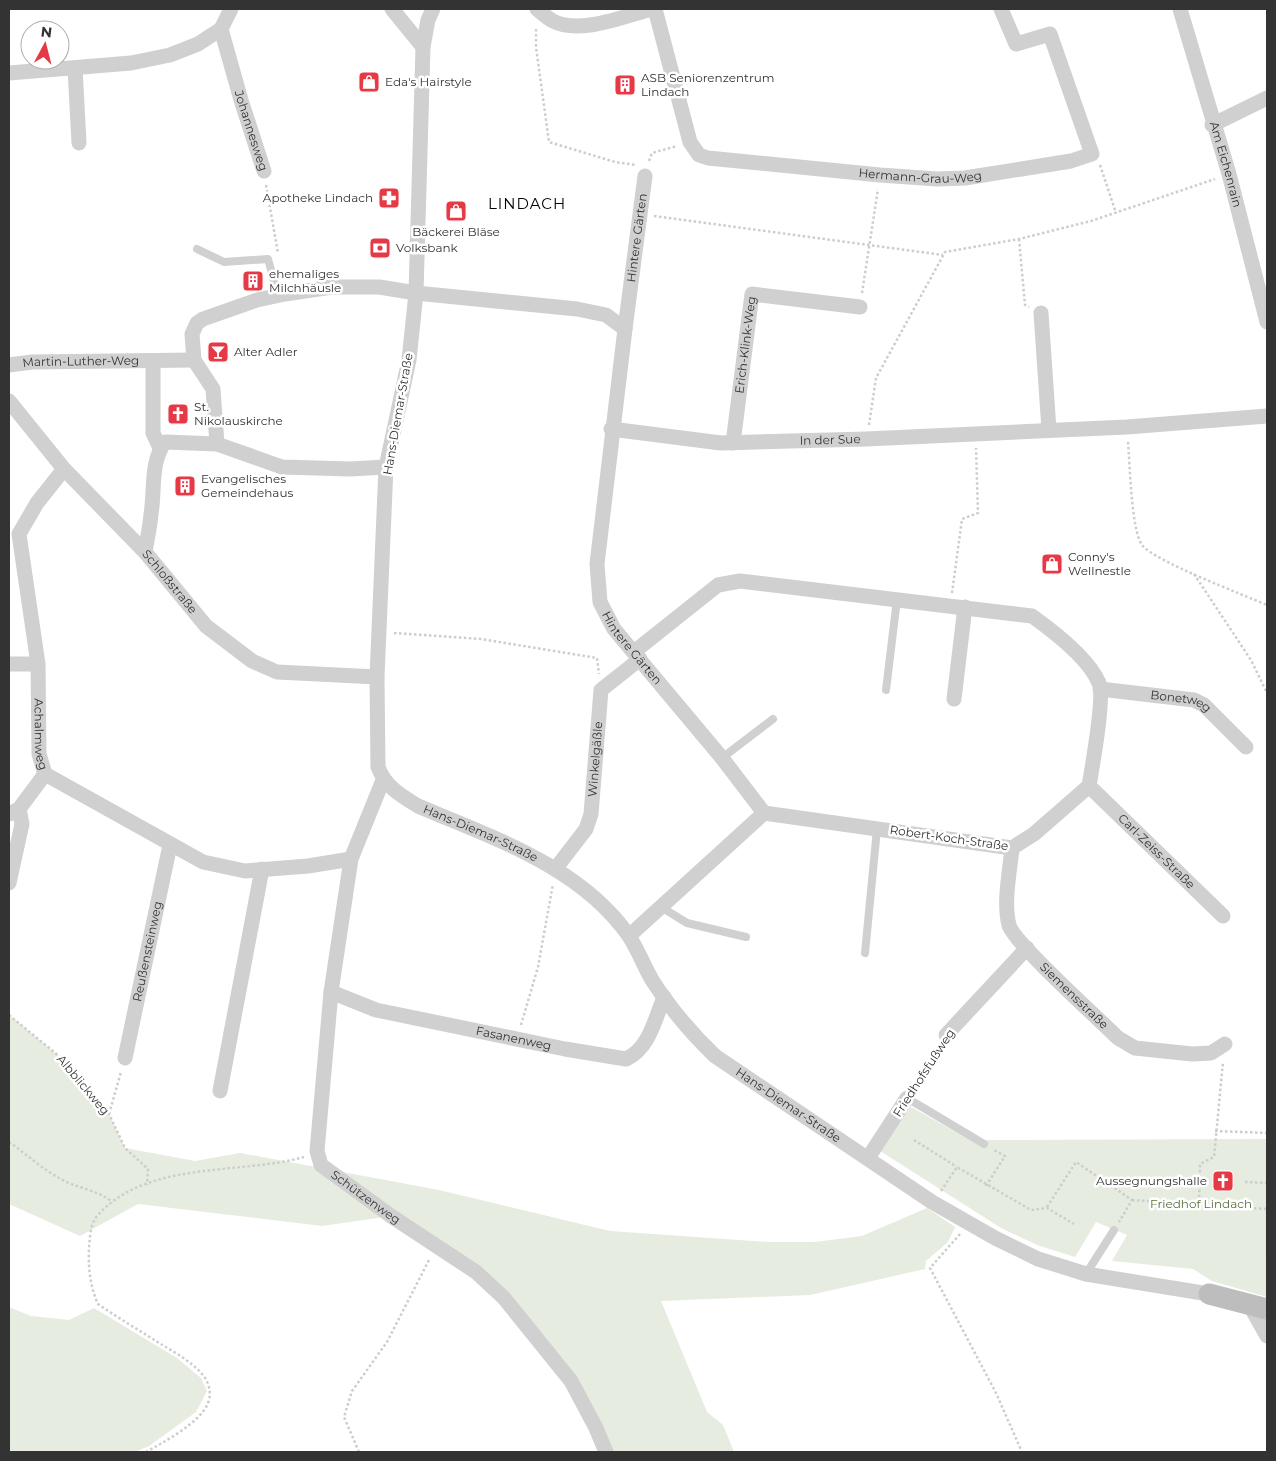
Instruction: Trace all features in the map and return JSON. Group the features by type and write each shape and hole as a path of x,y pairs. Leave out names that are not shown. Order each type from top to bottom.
{"street":[{"path":"9,72 131,64 170,55 198,44 221,29 231,9"},
{"path":"392,9 424,47"},
{"name":"Hans-Diemar-Straße","path":"433,9 428,20 424,47 416,293 409,360 386,467 377,676 377,757 378,767 383,780 398,794 418,806 556,868 604,907 629,936 652,980 664,997 688,1030 715,1056 932,1202 1038,1259 1086,1274 1209,1294"},
{"path":"540,11 553,21 574,27 609,21 653,9 690,142"},
{"path":"1001,9 1016,44 1050,34 1092,154"},
{"name":"Am Eichenrain","path":"1180,9 1212,125 1229,174 1267,322"},
{"name":"Johannesweg","path":"221,29 240,100 264,171"},
{"path":"75,68 79,143"},
{"path":"1212,125 1267,98"},
{"name":"Hermann-Grau-Weg","path":"690,142 699,155 708,158 880,175 965,178 1071,161 1092,154"},
{"name":"Hintere Gärten","path":"646,171 611,428 597,564 598,593 606,616 722,758 764,813"},
{"path":"217,444 213,389 194,360 192,334 197,323 203,319 248,303 278,295 332,287 380,287 416,293 576,309 606,315 625,329"},
{"name":"Erich-Klink-Weg","path":"733,443 752,294 860,307"},
{"path":"1041,314 1049,430"},
{"name":"Martin-Luther-Weg","path":"9,365 32,362 194,360"},
{"name":"Martin-Luther-Weg","path":"153,361 153,433 160,448"},
{"name":"Schloßstraße","path":"9,401 64,468 145,552 206,626 252,661 277,672 377,676"},
{"name":"In der Sue","path":"611,428 733,443 1127,427 1267,416"},
{"path":"145,552 152,513 156,465 160,448 165,442 217,444 282,467 350,469 386,467"},
{"name":"Achalmweg","path":"64,468 14,533 38,664 39,754 45,774 203,862 245,870 308,866 351,859"},
{"path":"601,690 637,655 718,586 740,581 1032,616 1053,631 1086,664 1100,684 1098,727 1089,786"},
{"path":"954,699 958,606"},
{"path":"9,664 38,664"},
{"name":"Bonetweg","path":"1100,689 1194,700 1204,706 1246,747"},
{"name":"Winkelgäßle","path":"556,868 586,829 591,814 601,690"},
{"path":"9,882 22,824 14,812 45,774"},
{"path":"317,1151 331,992 351,859 383,780"},
{"name":"Robert-Koch-Straße","path":"764,813 1012,848 1034,834 1089,786"},
{"name":"Carl-Zeiss-Straße","path":"1089,786 1223,916"},
{"path":"629,936 764,813"},
{"name":"Reußensteinweg","path":"125,1058 170,845"},
{"name":"Siemensstraße","path":"1012,848 1008,906 1009,926 1027,948 1118,1038 1135,1048 1192,1054 1211,1053 1221,1046"},
{"path":"220,1091 262,869"},
{"name":"Friedhofsfußweg","path":"946,1034 1027,948"},
{"name":"Fasanenweg","path":"331,992 376,1010 626,1059 636,1055 644,1046 664,997"},
{"name":"Friedhofsfußweg","path":"868,1158 907,1098"},
{"name":"Schützenweg","path":"317,1151 321,1165 366,1199 476,1272 504,1298 537,1336 571,1381 596,1428 606,1452"},
{"path":"1209,1294 1258,1307 1267,1336"}],"lane":[{"path":"197,249 224,262 268,259 278,295"},
{"path":"886,690 897,599"},
{"path":"722,758 773,719"},
{"path":"865,952 877,829"},
{"path":"661,907 687,923 746,937"},
{"path":"907,1098 984,1144"},
{"path":"1086,1274 1114,1230"}],"path":[{"path":"540,11 536,21 536,47 550,142 646,171 652,153 690,142"},
{"path":"1092,154 1099,161 1116,213"},
{"name":"Johannesweg","path":"264,171 278,256"},
{"path":"866,439 876,378 945,252 1019,239 1116,213 1229,174"},
{"path":"860,307 880,175"},
{"path":"640,214 943,255"},
{"path":"1019,239 1025,305 1041,314"},
{"path":"1127,427 1136,530 1142,545 1160,558 1267,605"},
{"path":"958,606 962,519 978,514 976,434"},
{"path":"1193,573 1251,660 1267,693"},
{"path":"379,632 481,639 598,658 601,690"},
{"path":"517,1038 538,967 556,868"},
{"name":"Albblickweg","path":"9,1015 65,1061 109,1114 125,1148 148,1169 147,1185"},
{"name":"Friedhofsfußweg","path":"907,1098 946,1034"},
{"path":"1199,1205 1200,1164 1214,1157 1223,1060 1221,1046"},
{"path":"109,1114 125,1058"},
{"path":"1216,1130 1267,1132"},
{"path":"914,1140 986,1186 1031,1210 1047,1208 1074,1224"},
{"path":"9,1142 59,1178 81,1189 106,1197 112,1202"},
{"path":"984,1144 1005,1156 986,1186"},
{"path":"146,1452 174,1436 202,1414 208,1404 209,1384 203,1374 186,1360 98,1304 93,1292 88,1267 90,1234 97,1215 112,1202 162,1178 245,1165 283,1162 317,1151"},
{"path":"1047,1208 1076,1162 1132,1200 1267,1209 1267,1255"},
{"path":"932,1202 957,1167"},
{"path":"1244,1182 1267,1183"},
{"path":"1114,1230 1132,1200"},
{"path":"969,1223 930,1268 996,1393 1022,1452"},
{"path":"359,1452 344,1417 352,1391 387,1342 436,1245"}],"green space":[{"path":"9,1015 65,1061 109,1114 125,1148 195,1161 240,1153 439,1190 610,1231 769,1242 815,1242 862,1236 927,1208 955,1227 948,1242 926,1261 925,1269 810,1295 661,1301 707,1412 723,1425 734,1452 606,1452 596,1428 504,1298 391,1216 322,1226 138,1204 80,1236 9,1204"},
{"name":"Friedhof Lindach","path":"906,1104 982,1147 987,1140 1267,1139 1267,1297 1212,1281 1193,1269 1112,1261 1127,1235 1096,1222 1075,1257 1037,1245 1001,1228 877,1149"},
{"path":"9,1307 31,1316 69,1320 94,1308 177,1358 201,1378 207,1391 196,1412 149,1446 135,1452 9,1452"}],"place":[{"name":"Eda's Hairstyle","path":"369,82"},
{"name":"ASB Seniorenzentrum Lindach","path":"625,85"},
{"name":"Apotheke Lindach","path":"389,198"},
{"name":"Bäckerei Bläse","path":"456,211"},
{"name":"Volksbank","path":"380,248"},
{"name":"ehemaliges Milchhäusle","path":"253,281"},
{"name":"Alter Adler","path":"218,352"},
{"name":"St. Nikolauskirche","path":"178,414"},
{"name":"Evangelisches Gemeindehaus","path":"185,486"},
{"name":"Conny's Wellnestle","path":"1052,564"},
{"name":"Aussegnungshalle","path":"1223,1181"}],"district":[{"name":"LINDACH","path":"527,204"}]}
